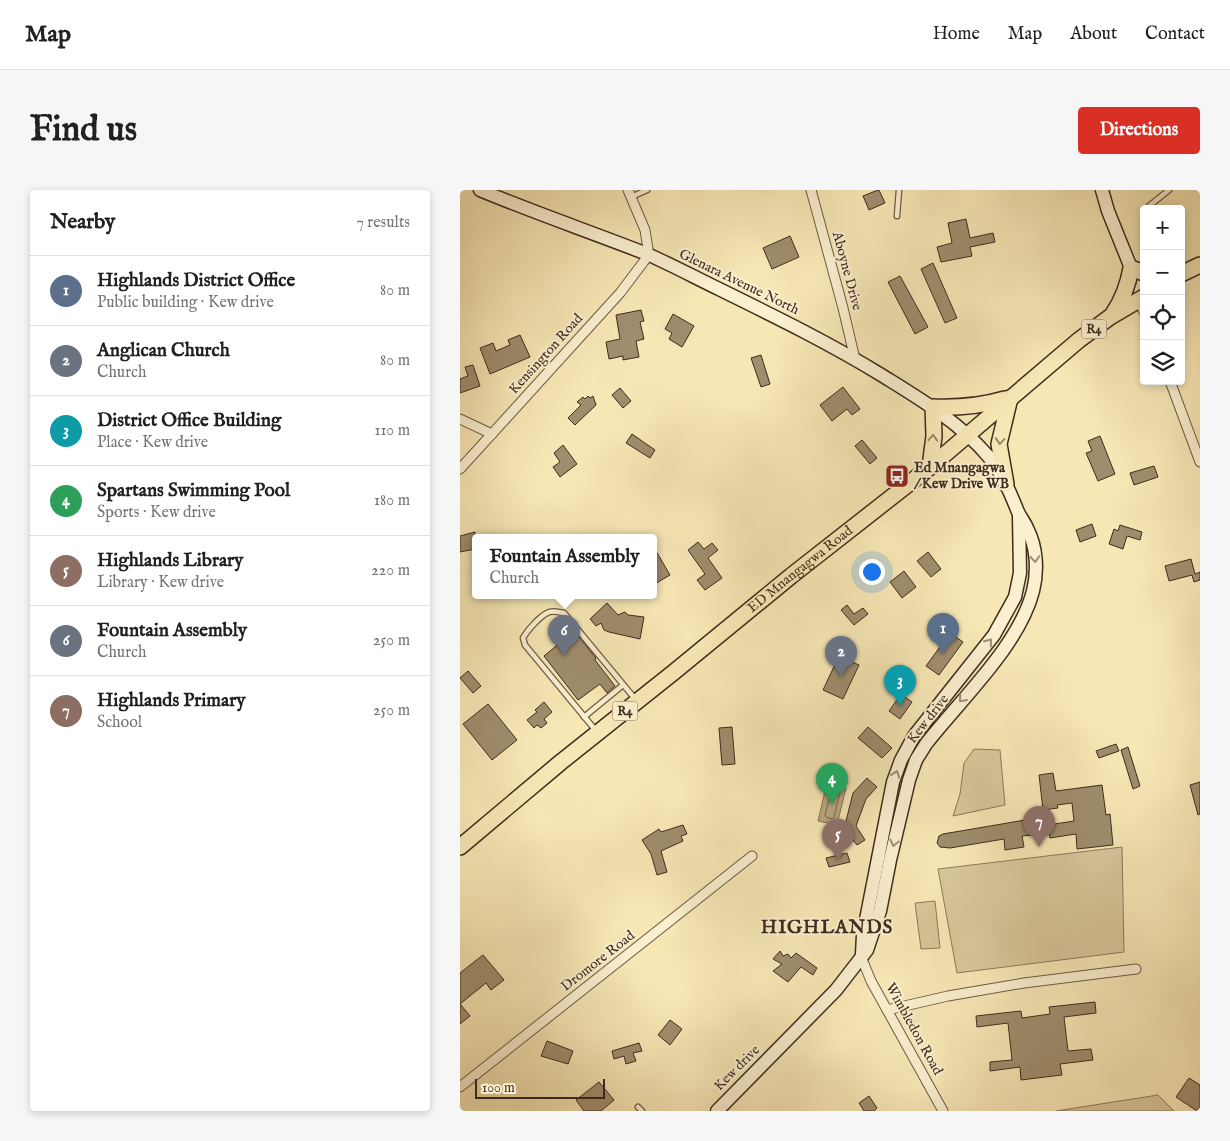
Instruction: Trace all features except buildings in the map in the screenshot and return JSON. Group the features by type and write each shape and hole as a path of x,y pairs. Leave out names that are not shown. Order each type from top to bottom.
{"highway":[{"path":"1185,272 1200,265"},
{"path":"1110,317 1122,300 1128,285 1137,271"},
{"name":"ED Mnangagwa Road","path":"460,848 597,733 791,576 930,468 967,434 1078,340 1110,317 1140,304"},
{"path":"930,468 934,436 933,407 982,406 1010,398 999,444 1006,484"}],"street":[{"name":"Glenara Avenue North","path":"480,190 558,222 648,255 777,317 855,359 933,407 967,434"},
{"name":"Aboyne Drive","path":"811,190 855,359"},
{"path":"1102,190 1110,217 1137,271"},
{"path":"629,193 645,230 648,242 648,255"},
{"name":"Kensington Road","path":"460,469 620,292 648,255"},
{"path":"1171,385 1200,462"},
{"path":"460,419 492,434"},
{"name":"Kew drive","path":"716,1111 836,990 862,959 863,935 893,782 901,760 914,736 994,635 1015,597 1020,573 1019,514 1006,484 986,454 967,434"},
{"name":"Dromore Road","path":"460,1087 752,856"},
{"name":"Wimbledon Road","path":"862,959 871,981 943,1111"},
{"path":"887,1010 948,996 1024,983 1136,969"}],"lane":[{"path":"629,193 647,190"},
{"path":"897,216 899,190"},
{"path":"1150,205 1169,190"},
{"path":"597,733 525,645 523,638 527,631 546,613 555,611 564,613 637,702"},
{"path":"584,716 624,685"}],"shaded area":[{"path":"974,749 1000,750 1005,805 953,816 960,794 964,763"},
{"path":"1122,847 1124,952 957,973 938,869"},
{"path":"935,901 940,948 921,949 915,903"},
{"path":"1158,1095 1174,1111 1056,1111"}],"water":[{"path":"827,782 846,788 837,825 818,821"}],"place":[{"name":"Ed Mnangagwa / Kew Drive WB","path":"897,476"},
{"name":"Highlands District Office","path":"943,654"},
{"name":"Fountain Assembly","path":"564,656"},
{"name":"Anglican Church","path":"841,677"},
{"name":"District Office Building","path":"900,706"},
{"name":"Spartans Swimming Pool","path":"832,804"},
{"name":"Highlands Primary","path":"1039,847"},
{"name":"Highlands Library","path":"838,860"}],"district":[{"name":"HIGHLANDS","path":"827,928"}]}
